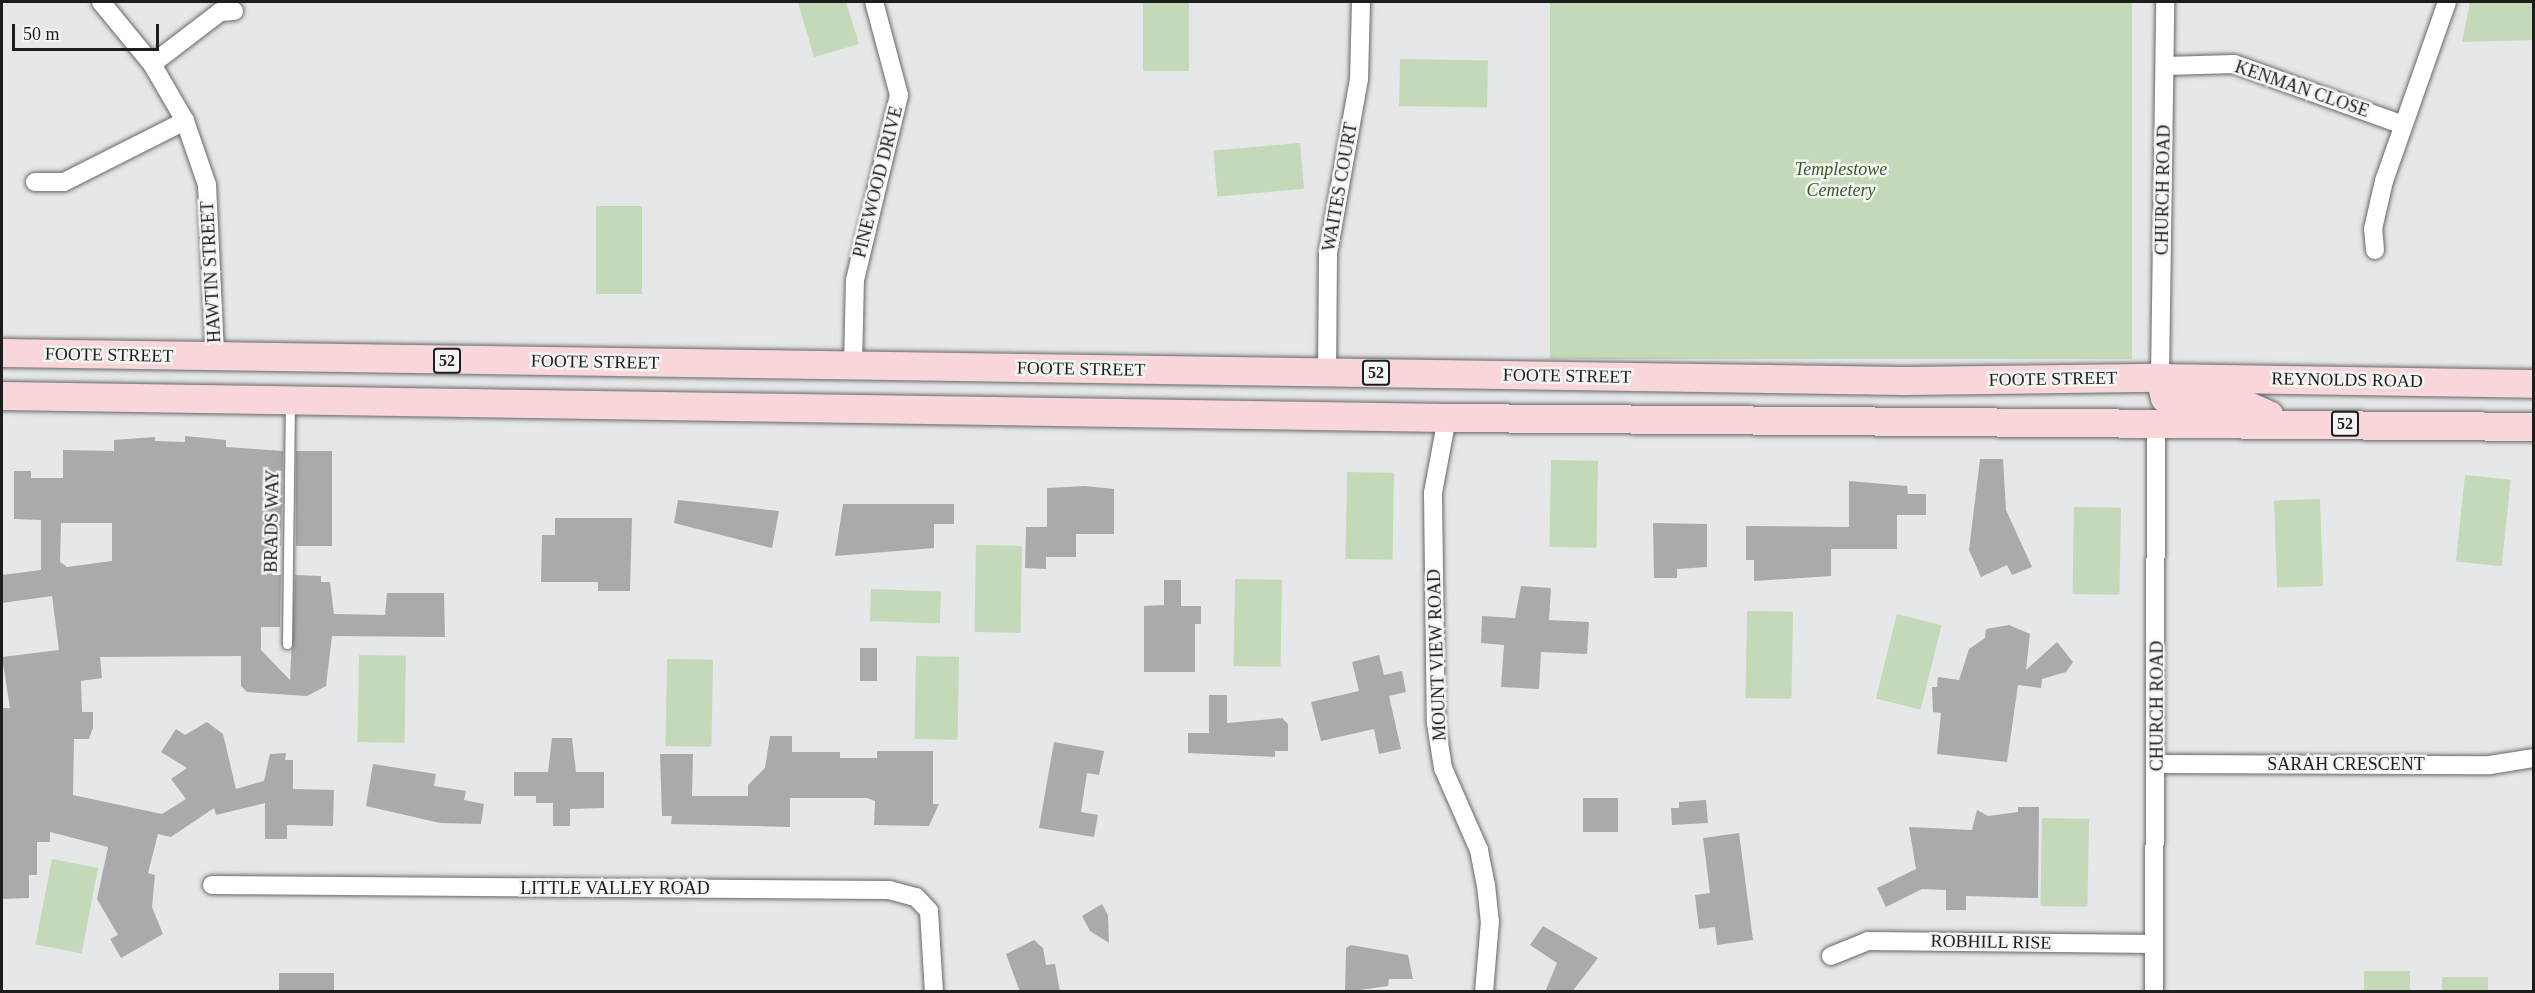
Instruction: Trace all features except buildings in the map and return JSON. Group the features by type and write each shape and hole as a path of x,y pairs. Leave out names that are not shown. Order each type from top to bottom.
{"main road":[{"name":"FOOTE STREET","path":"2,353 1904,381 2160,378"},
{"path":"214,397 215,357"},
{"path":"1121,369 1121,413"},
{"name":"REYNOLDS ROAD","path":"2160,378 2534,384"},
{"path":"2160,378 2165,398 2242,403 2290,424"},
{"path":"2394,381 2394,425"},
{"name":"52","path":"2,396 290,398 1447,418 2156,421 2534,428"}],"street":[{"name":"HAWTIN STREET","path":"101,2 152,64 185,121 208,195 215,357"},
{"name":"PINEWOOD DRIVE","path":"853,366 855,280 899,94 874,2"},
{"name":"WAITES COURT","path":"1327,372 1328,254 1359,79 1361,2"},
{"name":"CHURCH ROAD","path":"2160,378 2165,2"},
{"path":"2375,250 2373,229 2402,124 2437,42 2447,2"},
{"path":"152,64 220,12 234,11"},
{"name":"KENMAN CLOSE","path":"2165,66 2234,63 2402,124"},
{"path":"35,182 64,182 185,121"},
{"name":"MOUNT VIEW ROAD","path":"1447,418 1433,493 1436,723 1443,768 1479,850 1486,885 1490,921 1484,992"},
{"name":"CHURCH ROAD","path":"2154,992 2158,764 2156,421"},
{"name":"SARAH CRESCENT","path":"2158,764 2490,765 2534,758"},
{"name":"LITTLE VALLEY ROAD","path":"212,885 889,890 916,897 929,911 934,992"},
{"name":"ROBHILL RISE","path":"1831,957 1868,941 2154,944"}],"lane":[{"name":"BRADS WAY","path":"287,644 290,398"}],"green space":[{"path":"798,2 846,2 859,44 814,57"},
{"path":"1143,2 1189,2 1189,71 1143,71"},
{"name":"Templestowe Cemetery","path":"1550,2 2132,2 2132,359 1550,359"},
{"path":"2470,2 2533,2 2533,40 2462,42"},
{"path":"1400,59 1488,61 1487,108 1399,106"},
{"path":"1300,143 1304,189 1217,196 1213,151"},
{"path":"596,206 642,206 642,294 596,294"},
{"path":"1551,460 1598,461 1596,548 1549,547"},
{"path":"1347,472 1394,473 1392,560 1345,559"},
{"path":"2465,475 2511,480 2502,566 2456,562"},
{"path":"2320,499 2323,586 2277,588 2274,501"},
{"path":"2074,507 2121,508 2119,595 2072,594"},
{"path":"976,545 1022,546 1020,633 974,632"},
{"path":"1235,579 1282,580 1280,667 1233,666"},
{"path":"871,589 941,591 940,623 870,621"},
{"path":"1747,611 1793,612 1791,699 1745,698"},
{"path":"1897,614 1942,625 1921,710 1876,698"},
{"path":"359,655 406,656 404,743 357,742"},
{"path":"916,656 959,657 958,740 915,739"},
{"path":"667,659 713,660 711,747 665,746"},
{"path":"2042,818 2089,819 2087,907 2040,906"},
{"path":"52,859 98,868 82,953 35,944"},
{"path":"2364,971 2410,971 2410,991 2364,991"},
{"path":"2442,977 2488,977 2488,991 2442,991"}]}
